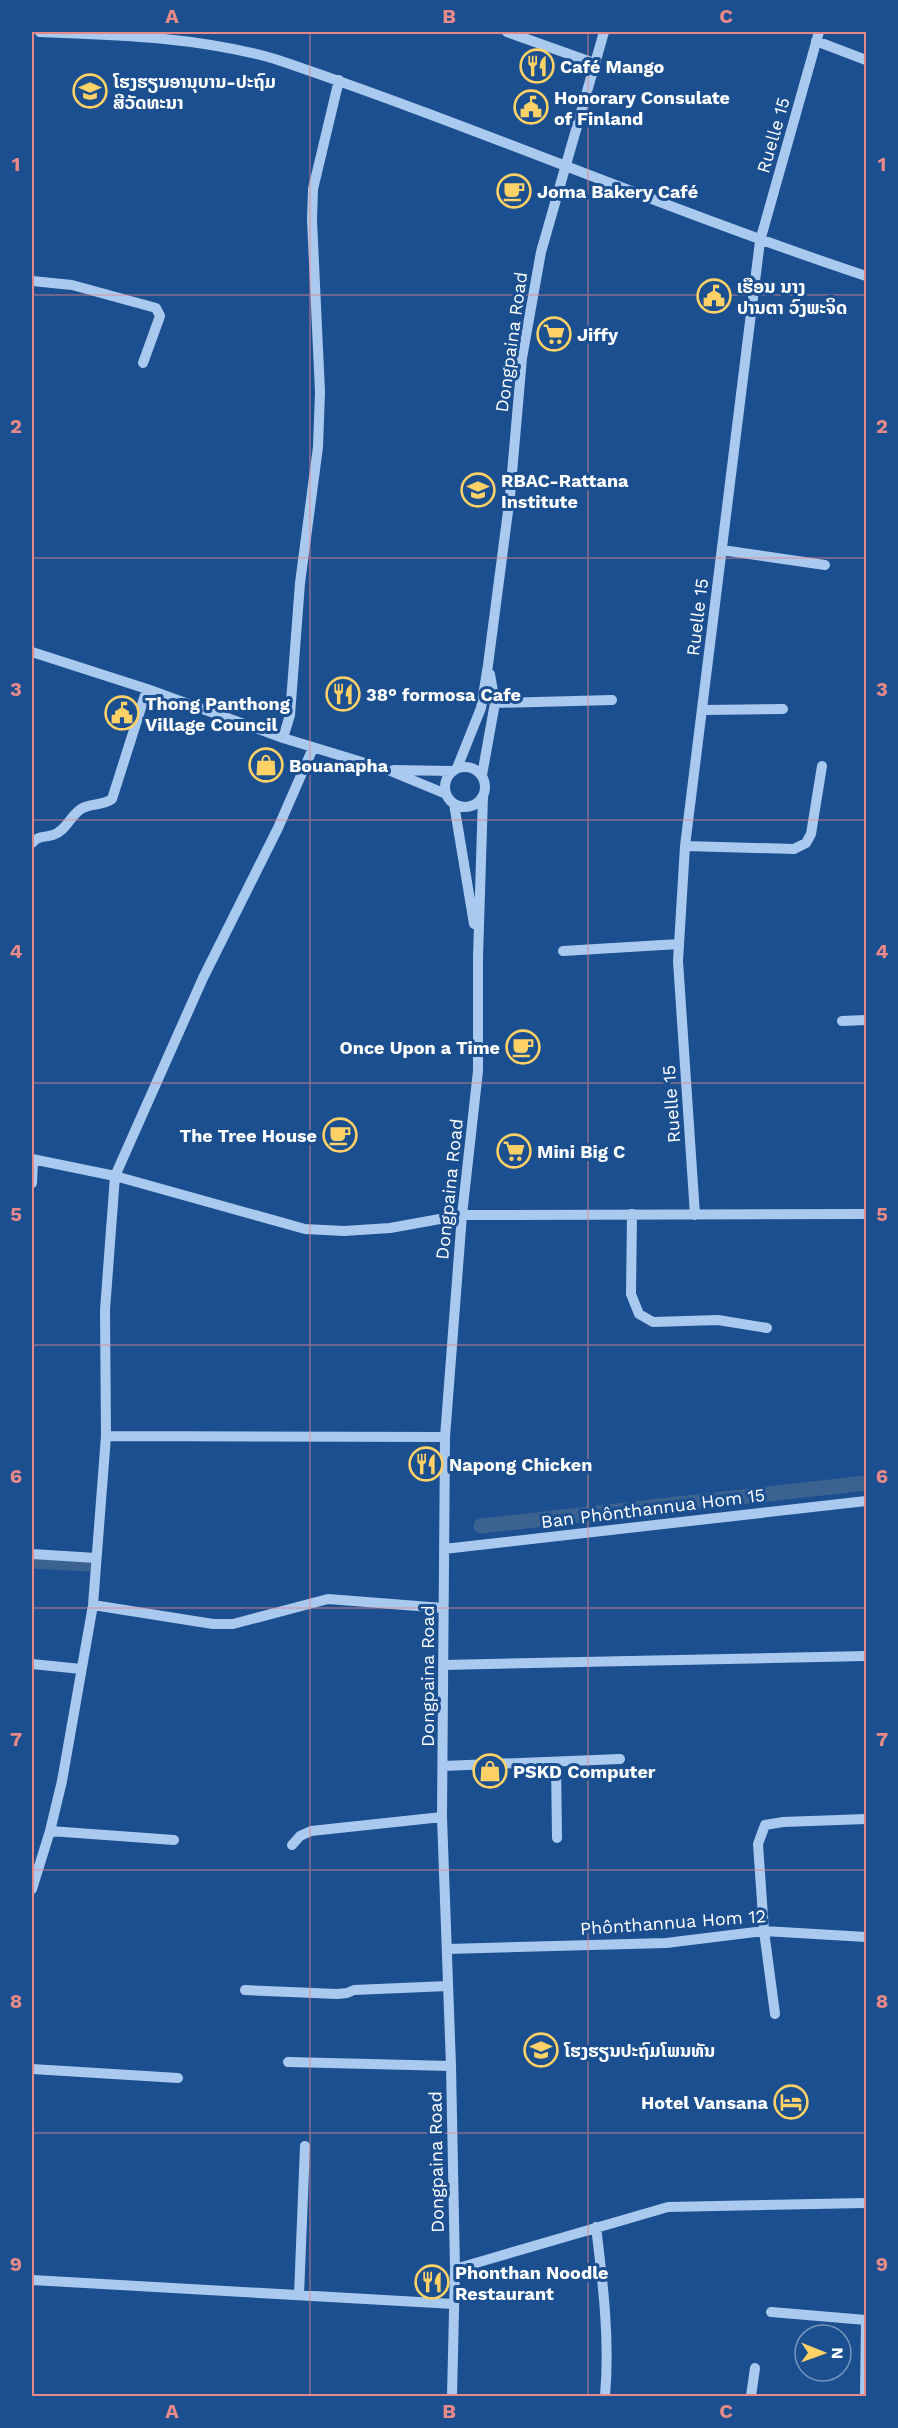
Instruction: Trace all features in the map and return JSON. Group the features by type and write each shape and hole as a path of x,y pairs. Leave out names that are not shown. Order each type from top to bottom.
{"street":[{"path":"40,32 154,37 238,48 339,80 760,241 867,276"},
{"path":"507,32 594,63"},
{"name":"Dongpaina Road","path":"454,770 481,708 510,496 522,358 541,252 564,165 604,32"},
{"path":"817,36 867,60"},
{"name":"Ruelle 15","path":"695,1215 678,961 686,846 760,241 817,36"},
{"path":"284,738 290,715 300,583 318,447 320,392 312,220 313,189 339,80"},
{"path":"32,281 72,285 156,308 160,316 143,363"},
{"path":"722,550 825,565"},
{"path":"33,656 147,689 312,748 388,770 446,794 454,804 467,807 474,805 483,795 482,776 471,767 454,770 388,770"},
{"name":"Dongpaina Road","path":"482,776 495,703 488,665"},
{"path":"32,843 39,836 53,835 59,831 81,809 106,804 112,799 147,689"},
{"path":"495,703 612,700"},
{"path":"702,710 783,709"},
{"path":"32,1889 50,1831 62,1781 93,1605 106,1436 105,1310 115,1176 203,978 278,828 312,748"},
{"path":"686,846 794,849 806,843 811,834 822,766"},
{"path":"446,794 445,782 454,770"},
{"name":"Dongpaina Road","path":"452,2397 454,2269 451,2066 442,1817 445,1437 462,1215 478,1071 478,957 483,795"},
{"name":"Dongpaina Road","path":"454,804 464,855 478,957"},
{"path":"563,951 679,944"},
{"path":"842,1021 867,1020"},
{"path":"32,1183 32,1160 115,1176 305,1229 344,1231 390,1228 462,1215 867,1214"},
{"path":"632,1214 631,1294 639,1314 653,1322 718,1320 766,1328"},
{"path":"106,1436 445,1437"},
{"name":"Ban Phônthannua Hom 15","path":"444,1549 867,1501"},
{"path":"32,1554 96,1558"},
{"path":"93,1605 213,1624 240,1622 328,1599 443,1608"},
{"path":"443,1665 867,1656"},
{"path":"32,1664 81,1669"},
{"path":"443,1766 620,1759"},
{"path":"556,1762 557,1838"},
{"path":"292,1845 300,1836 311,1831 442,1817"},
{"path":"774,2014 764,1931 758,1844 765,1825 783,1822 867,1819"},
{"path":"50,1831 174,1840"},
{"name":"Phônthannua Hom 12","path":"447,1949 666,1943 764,1931 867,1937"},
{"path":"245,1990 337,1994 347,1993 354,1989 448,1986"},
{"path":"288,2062 451,2066"},
{"path":"32,2069 178,2078"},
{"path":"299,2295 305,2146"},
{"path":"454,2269 668,2207 867,2203"},
{"path":"596,2228 604,2289 607,2369 605,2397"},
{"path":"32,2280 454,2304"},
{"path":"771,2312 866,2320 865,2397"},
{"path":"751,2397 755,2368"}],"waterway":[{"path":"481,1526 866,1483"},
{"path":"32,1561 88,1564"}],"place":[{"name":"Café Mango","path":"537,66"},
{"name":"ໂຮງຮຽນອານຸບານ-ປະຖົມ ສີວັດທະນາ","path":"90,91"},
{"name":"Honorary Consulate of Finland","path":"531,107"},
{"name":"Joma Bakery Café","path":"514,191"},
{"name":"ເຮືອນ ນາງ ປານຕາ ວົງພະຈິດ","path":"714,296"},
{"name":"Jiffy","path":"554,334"},
{"name":"RBAC-Rattana Institute","path":"478,490"},
{"name":"38° formosa Cafe","path":"343,694"},
{"name":"Thong Panthong Village Council","path":"122,713"},
{"name":"Bouanapha","path":"266,765"},
{"name":"Once Upon a Time","path":"523,1047"},
{"name":"The Tree House","path":"340,1135"},
{"name":"Mini Big C","path":"514,1151"},
{"name":"Napong Chicken","path":"426,1464"},
{"name":"PSKD Computer","path":"490,1771"},
{"name":"ໂຮງຮຽນປະຖົມໂພນທັນ","path":"541,2050"},
{"name":"Hotel Vansana","path":"791,2102"},
{"name":"Phonthan Noodle Restaurant","path":"432,2282"}]}
